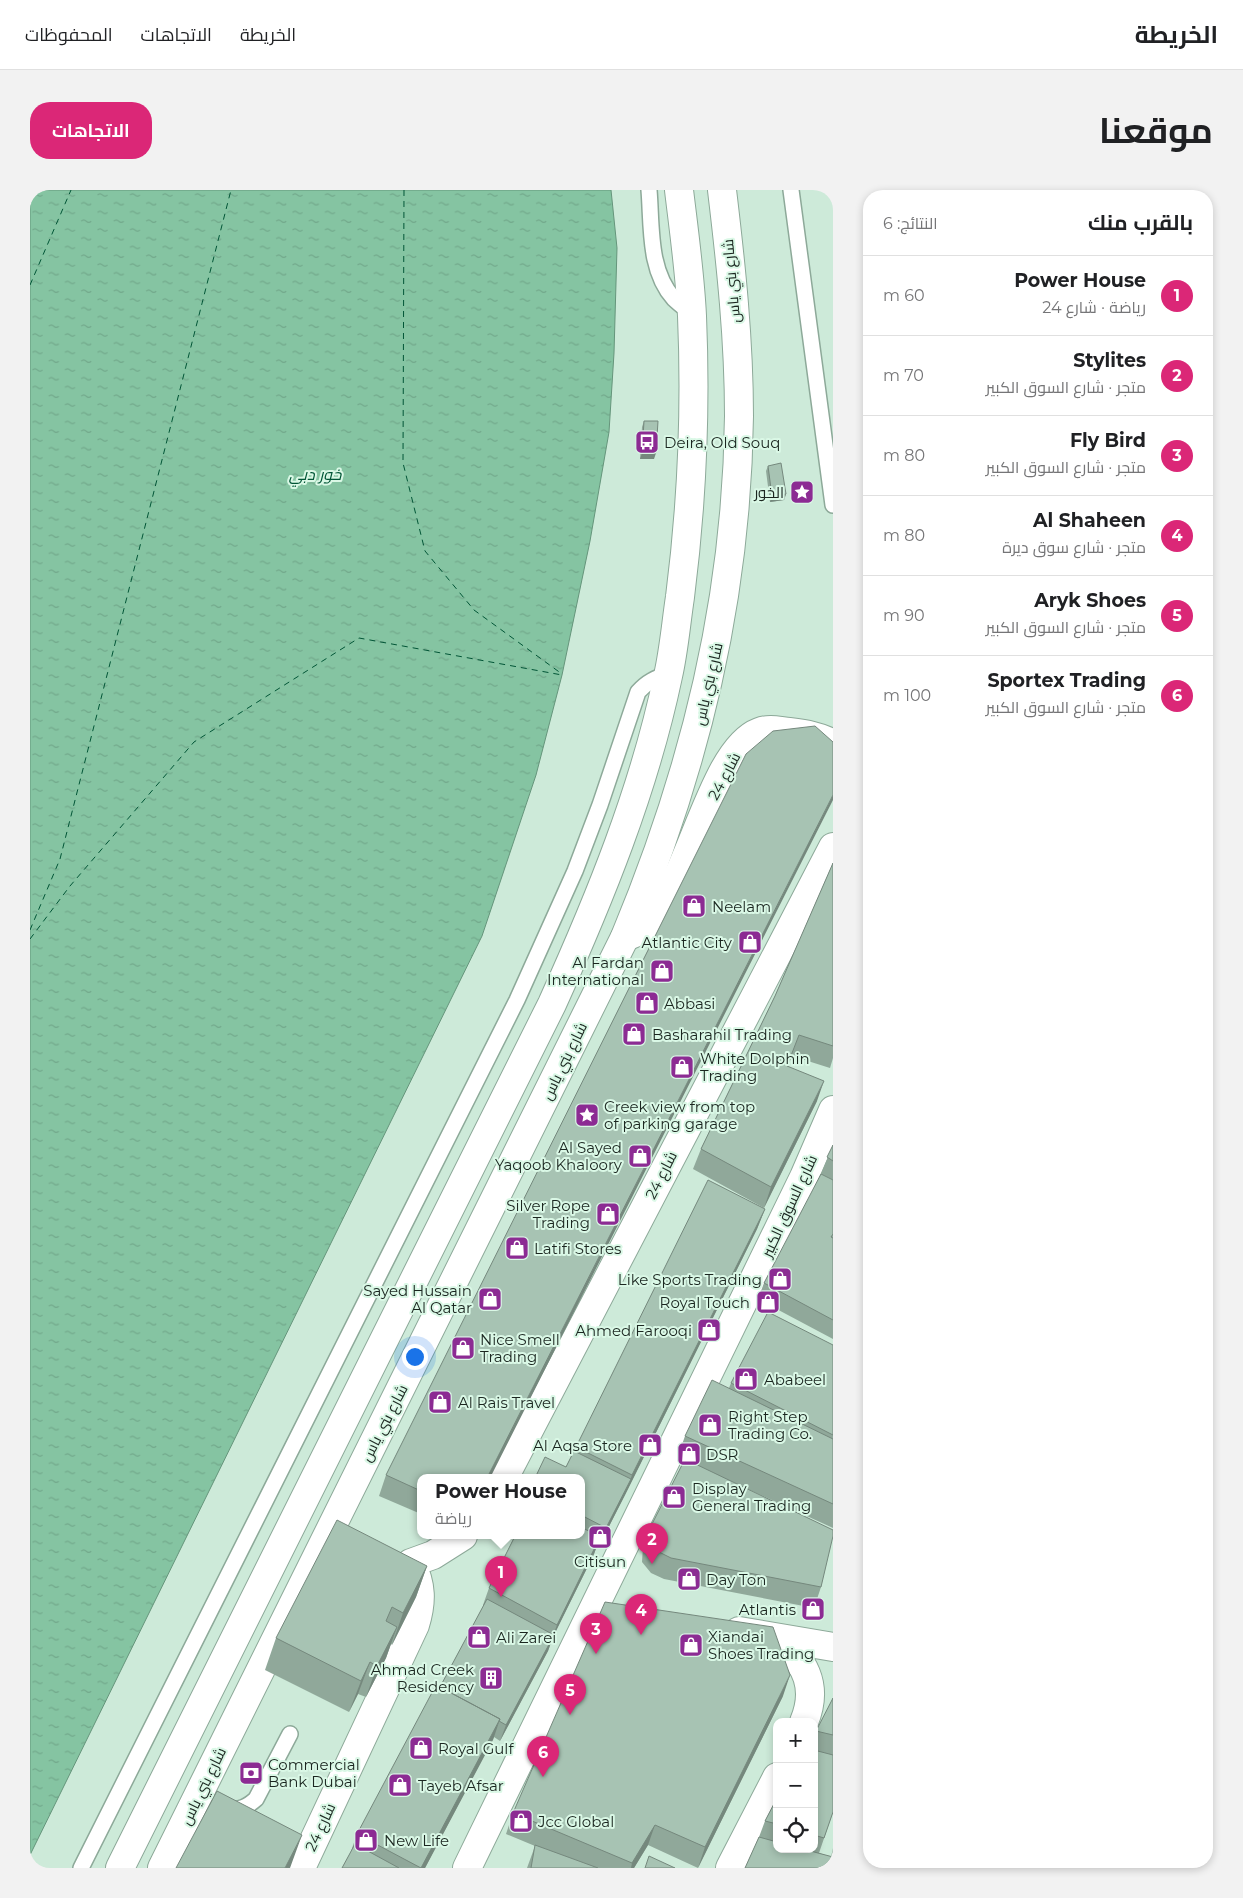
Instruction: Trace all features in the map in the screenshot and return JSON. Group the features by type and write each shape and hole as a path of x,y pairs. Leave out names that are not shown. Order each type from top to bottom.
{"main road":[{"path":"120,1868 552,1004 604,886 646,764 669,674 686,549 692,471 694,393 692,314 679,190"},
{"name":"شارع بني ياس","path":"162,1868 625,937 669,825 703,711 719,631 736,500 739,414 732,282 722,190"},
{"path":"692,471 700,483 706,511 692,626 696,637 703,640 710,640 719,631"},
{"path":"770,730 811,735 833,744"},
{"name":"شارع 24","path":"625,937 644,929 666,902 721,776 735,753 747,740 759,732 770,730"},
{"path":"635,797 654,776 665,779 671,790 669,825"},
{"name":"شارع 24","path":"506,1474 833,847"},
{"name":"شارع السوق الكبير","path":"467,1868 800,1185 833,1110"},
{"path":"334,1523 360,1536"},
{"path":"386,1550 411,1563 433,1555 458,1539"},
{"name":"شارع 24","path":"301,1868 415,1625 421,1594 418,1578 411,1563"},
{"path":"595,1607 624,1612"},
{"path":"711,1626 833,1647"},
{"path":"769,1636 788,1648 802,1665 810,1686 809,1708 805,1718"},
{"path":"730,1868 773,1785"}],"lane":[{"path":"649,190 654,258 661,280 674,299 692,314"},
{"path":"791,190 833,505"},
{"path":"81,1868 528,976 575,871 600,805 638,692 646,683 656,677 669,674"},
{"path":"770,730 790,749"},
{"path":"198,1796 228,1810 239,1810 248,1806 256,1800 290,1734"}],"water":[{"name":"خور دبي","path":"30,190 611,190 617,248 614,353 609,432 590,541 562,675 536,775 482,936 30,1855"}],"building":[{"path":"644,421 658,421 656,453 642,453"},
{"path":"781,463 786,494 772,496 768,466"},
{"path":"815,726 833,742 833,795 489,1474 417,1474 417,1489 386,1475 746,754 773,731"},
{"path":"833,863 833,1046 799,1035 787,1066 824,1081 771,1187 701,1149 775,996"},
{"path":"833,1145 833,1161 827,1157"},
{"path":"821,1174 833,1180 833,1234 831,1237 833,1238 833,1320 764,1283"},
{"path":"708,1180 765,1209 632,1475 576,1447"},
{"path":"768,1312 833,1345 833,1435 731,1383"},
{"path":"712,1380 833,1439 833,1504 685,1436"},
{"path":"574,1451 631,1479 606,1528 585,1517 585,1474 537,1474 545,1457 566,1467"},
{"path":"685,1459 833,1530 821,1587 671,1558 659,1552 650,1542 651,1526"},
{"path":"337,1520 427,1566 403,1613 392,1607 386,1621 397,1627 377,1666 370,1662 361,1681 276,1638"},
{"path":"585,1529 600,1537 557,1625 489,1588 514,1539 585,1539"},
{"name":"Ahmad Creek Residency","path":"487,1599 554,1635 506,1725 499,1721 500,1719 440,1687"},
{"path":"605,1602 773,1627 790,1675 705,1847 655,1825 632,1863 513,1813"},
{"path":"436,1685 500,1719 421,1868 357,1834"},
{"path":"833,1698 833,1735 818,1731 818,1727"},
{"path":"818,1751 833,1755 833,1812 824,1838 818,1836"},
{"path":"217,1791 302,1835 285,1868 176,1868"},
{"path":"773,1806 773,1823 765,1821"},
{"path":"759,1837 773,1841 773,1853 818,1853 833,1857 833,1868 745,1868"},
{"path":"355,1844 399,1868 342,1868"},
{"path":"535,1845 598,1868 531,1868"},
{"path":"649,1856 675,1868 645,1868"}],"ferry route":[{"path":"30,285 71,190"},
{"path":"30,930 60,859 231,190"},
{"path":"404,190 403,463 425,551 474,610 562,674"},
{"path":"30,939 70,886 194,742 359,638 562,675"}],"place":[{"name":"Deira, Old Souq","path":"647,442"},
{"name":"الخور","path":"802,492"},
{"name":"Neelam","path":"694,906"},
{"name":"Atlantic City","path":"750,942"},
{"name":"Al Fardan International","path":"662,971"},
{"name":"Abbasi","path":"647,1003"},
{"name":"Basharahil Trading","path":"634,1034"},
{"name":"White Dolphin Trading","path":"682,1067"},
{"name":"Creek view from top of parking garage","path":"587,1115"},
{"name":"Al Sayed Yaqoob Khaloory","path":"640,1156"},
{"name":"Silver Rope Trading","path":"608,1214"},
{"name":"Latifi Stores","path":"517,1248"},
{"name":"Like Sports Trading","path":"780,1279"},
{"name":"Sayed Hussain Al Qatar","path":"490,1299"},
{"name":"Royal Touch","path":"768,1302"},
{"name":"Ahmed Farooqi","path":"709,1330"},
{"name":"Nice Smell Trading","path":"463,1348"},
{"name":"Ababeel","path":"746,1379"},
{"name":"Al Rais Travel","path":"440,1402"},
{"name":"Right Step Trading Co.","path":"710,1425"},
{"name":"Al Aqsa Store","path":"650,1445"},
{"name":"DSR","path":"689,1454"},
{"name":"Display General Trading","path":"674,1497"},
{"name":"Citisun","path":"600,1537"},
{"name":"Stylites","path":"652,1564"},
{"name":"Day Ton","path":"689,1579"},
{"name":"Power House","path":"501,1597"},
{"name":"Atlantis","path":"813,1609"},
{"name":"Al Shaheen","path":"641,1635"},
{"name":"Ali Zarei","path":"479,1637"},
{"name":"Xiandai Shoes Trading","path":"691,1645"},
{"name":"Fly Bird","path":"596,1654"},
{"name":"Ahmad Creek Residency","path":"491,1678"},
{"name":"Aryk Shoes","path":"570,1715"},
{"name":"Royal Gulf","path":"421,1748"},
{"name":"Commercial Bank Dubai","path":"251,1773"},
{"name":"Sportex Trading","path":"543,1777"},
{"name":"Tayeb Afsar","path":"400,1785"},
{"name":"Jcc Global","path":"521,1821"},
{"name":"New Life","path":"366,1840"}]}
